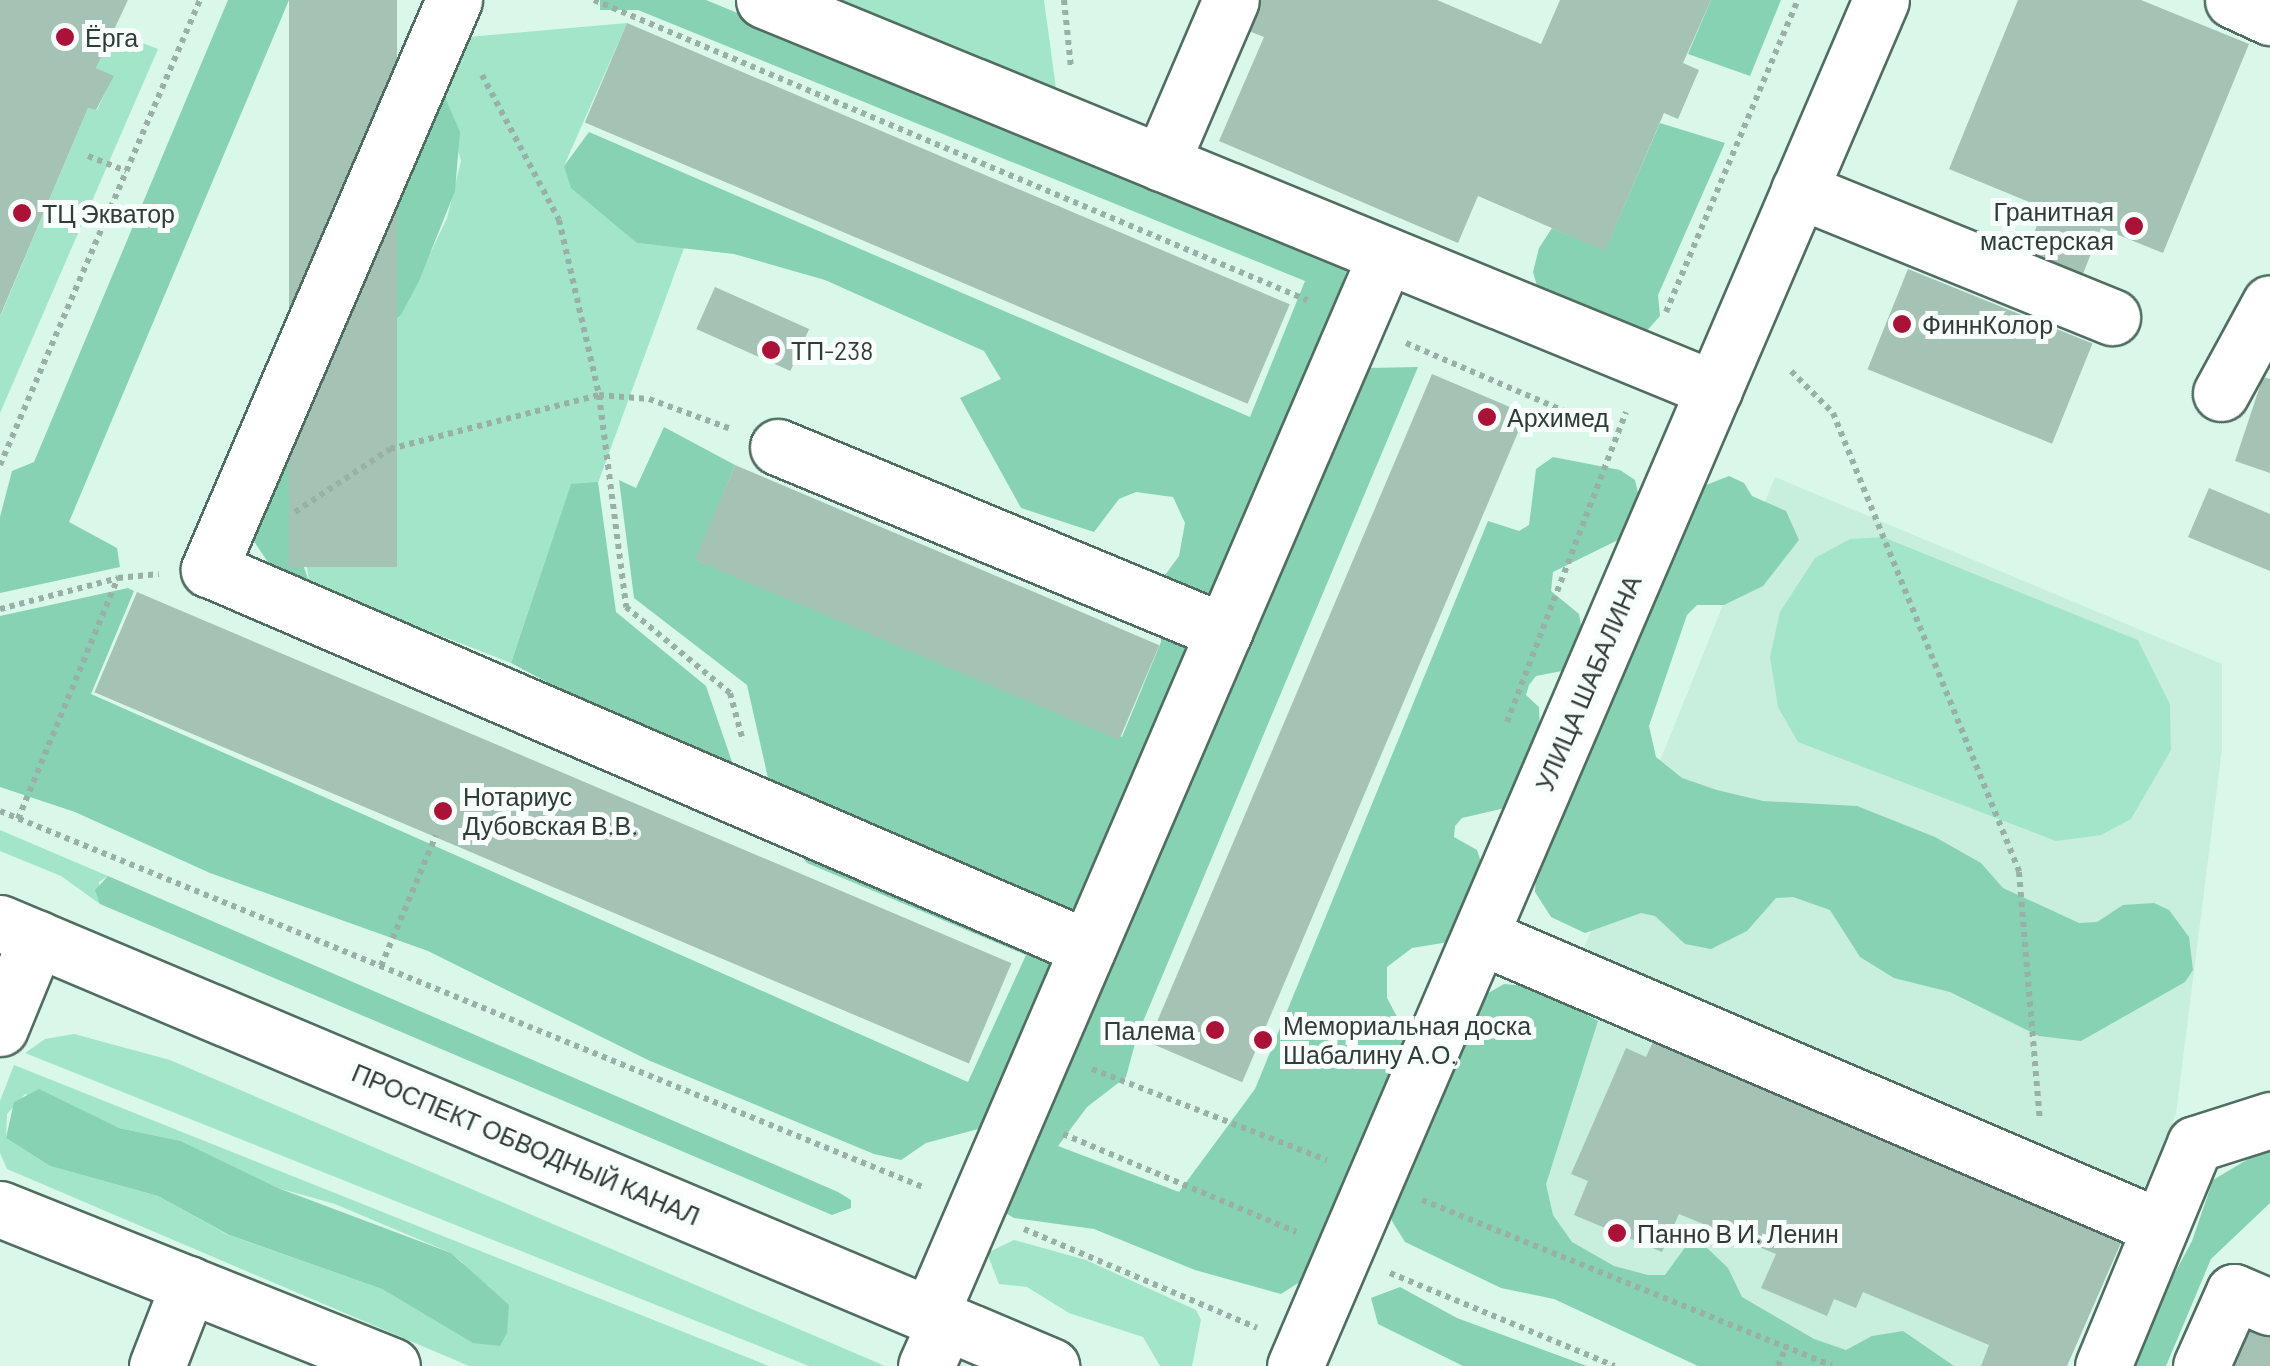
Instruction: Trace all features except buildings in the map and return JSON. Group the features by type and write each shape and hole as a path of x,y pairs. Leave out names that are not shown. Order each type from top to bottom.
{"street":[{"path":"764,0 1714,389"},
{"path":"1162,163 1231,0"},
{"name":"УЛИЦА ШАБАЛИНА","path":"1299,1356 1881,0"},
{"path":"2233,0 2270,17"},
{"path":"451,6 210,569 1088,948"},
{"path":"1799,190 2112,317"},
{"path":"934,1334 976,1208 1386,255"},
{"path":"2220,393 2270,303"},
{"path":"778,447 1224,632"},
{"path":"0,1028 19,930"},
{"name":"ПРОСПЕКТ ОБВОДНЫЙ КАНАЛ","path":"19,930 934,1334 1051,1366"},
{"path":"1480,936 2160,1227"},
{"path":"2103,1366 2194,1144 2270,1120"},
{"path":"0,1208 392,1366"},
{"path":"157,1366 189,1284"},
{"path":"2201,1366 2234,1292 2270,1308"}],"path":[{"path":"0,465 200,0"},
{"path":"594,0 1617,434"},
{"path":"1506,726 1617,434 1798,0"},
{"path":"451,6 560,220 599,394 626,607 730,692 762,809"},
{"path":"88,156 126,172"},
{"path":"1791,371 1832,413 2020,872 2045,1177"},
{"path":"292,514 390,450 599,394 650,399 778,447"},
{"path":"0,609 118,578 210,569"},
{"path":"18,819 118,578"},
{"path":"0,811 976,1208 1299,1356"},
{"path":"381,966 436,836"},
{"path":"1090,1068 1832,1366"},
{"path":"1778,1366 1786,1347"}],"shaded area":[{"path":"1775,477 2222,664 2222,749 2176,1114 2067,1366 1807,1366 1470,1229","holes":["1883,537 2138,640 2170,704 2171,750 1850,539"]}],"green space":[{"path":"228,0 289,0 69,522 117,548 120,567 0,593 0,517 12,471 34,462"},
{"path":"600,0 706,0 1348,266 1320,352 1367,368 1418,367 1137,1036 1126,1077 1087,1107 1058,1146 1179,1192 1255,1089 1488,521 1519,531 1529,525 1536,469 1553,457 1620,470 1635,480 1639,497 1620,539 1553,572 1551,591 1579,614 1582,632 1567,670 1536,676 1529,685 1526,695 1539,707 1540,736 1518,805 1462,818 1455,826 1454,837 1477,850 1483,868 1455,941 1412,948 1387,967 1387,998 1409,1039 1309,1276 1281,1294 1195,1270 1094,1229 1014,1218 997,1208 982,1128 926,1143 901,1160 874,1154 648,1060 428,951 210,873 75,812 0,787 0,616 128,588 134,591 91,694 968,1082 1026,955 807,863 780,831 747,685 634,598 619,480 636,488 664,427 735,465 696,560 1122,737 1161,642 1157,586 1179,556 1185,523 1173,497 1136,492 1119,499 1094,532 1021,508 960,398 1001,379 984,351 825,280 734,254 637,243 571,188 564,166 589,132 1250,417 1305,281 638,10 600,10"},
{"path":"807,0 1044,0 1059,111"},
{"path":"1711,0 1781,0 1750,76 1688,54"},
{"path":"627,23 564,166 637,243 684,248 598,483 571,485 511,663 310,585 298,518 302,480 347,416 349,368 368,341 401,315 447,218 461,161 439,83 457,38"},
{"path":"111,31 158,49 0,413 0,317 88,108 97,110 113,77 96,68"},
{"path":"439,83 460,132 455,191 401,315 368,341 349,368 347,416 302,480 298,518 307,535 303,564 310,585 274,571 251,537"},
{"path":"1660,123 1725,143 1658,295 1660,316 1643,335 1542,303 1533,272 1539,248 1552,228 1605,250"},
{"path":"1729,476 1744,483 1752,496 1786,511 1799,540 1763,586 1724,605 1697,605 1687,615 1649,726 1656,757 1682,778 1717,790 1763,801 1857,806 1935,837 1981,863 2003,888 2079,923 2097,922 2123,905 2154,903 2169,910 2189,937 2193,970 2185,982 2081,1041 2039,1036 1950,992 1894,978 1860,957 1830,910 1793,897 1776,898 1747,931 1711,949 1685,944 1655,916 1641,913 1585,933 1551,917 1535,892 1536,864 1701,487"},
{"path":"598,482 616,612 706,686 740,785 511,663 571,484"},
{"path":"1883,537 2138,640 2170,704 2171,750 2131,819 2101,835 2056,841 1798,742 1778,707 1770,657 1780,612 1815,558 1850,539"},
{"path":"0,830 108,876 99,882 100,904 61,876 0,851"},
{"path":"108,876 838,1192 851,1200 851,1208 832,1215 100,904 95,890"},
{"path":"1504,984 1536,987 1598,1021 1546,1184 1553,1215 1572,1242 1614,1266 1648,1275 1665,1275 1689,1242 1705,1246 1728,1268 1742,1297 1814,1339 1846,1350 1872,1336 1903,1331 1954,1366 1698,1366 1554,1299 1501,1288 1405,1242 1392,1221 1392,1193 1457,1065 1478,999"},
{"path":"74,1034 170,1060 885,1366 809,1366 25,1053 45,1039"},
{"path":"14,1065 769,1366 469,1366 7,1169 0,1153 0,1101","holes":["25,1094 119,1128 181,1141 278,1188 335,1204 451,1253 463,1263 474,1343 382,1289 228,1235 158,1196 50,1166 6,1138 7,1114"]},
{"path":"39,1089 119,1128 181,1141 278,1188 451,1253 509,1305 507,1333 500,1346 473,1343 382,1289 229,1235 158,1196 50,1166 6,1138 14,1102"},
{"path":"2270,1146 2270,1203 2211,1259 2166,1366 2125,1366 2192,1241 2213,1180"},
{"path":"1014,1240 1086,1260 1196,1310 1201,1320 1192,1366 1160,1366 1143,1337 1069,1313 1027,1287 999,1284 987,1253"},
{"path":"1400,1287 1457,1318 1587,1366 1463,1366 1378,1324 1371,1298"}],"place":[{"name":"Ёрга","path":"65,37"},
{"name":"ТЦ Экватор","path":"22,213"},
{"name":"Гранитная мастерская","path":"2134,226"},
{"name":"ФиннКолор","path":"1902,324"},
{"name":"ТП-238","path":"771,350"},
{"name":"Архимед","path":"1487,417"},
{"name":"Нотариус Дубовская В.В.","path":"443,811"},
{"name":"Палема","path":"1215,1030"},
{"name":"Мемориальная доска Шабалину А.О.","path":"1263,1040"},
{"name":"Панно В И. Ленин","path":"1617,1233"}]}
